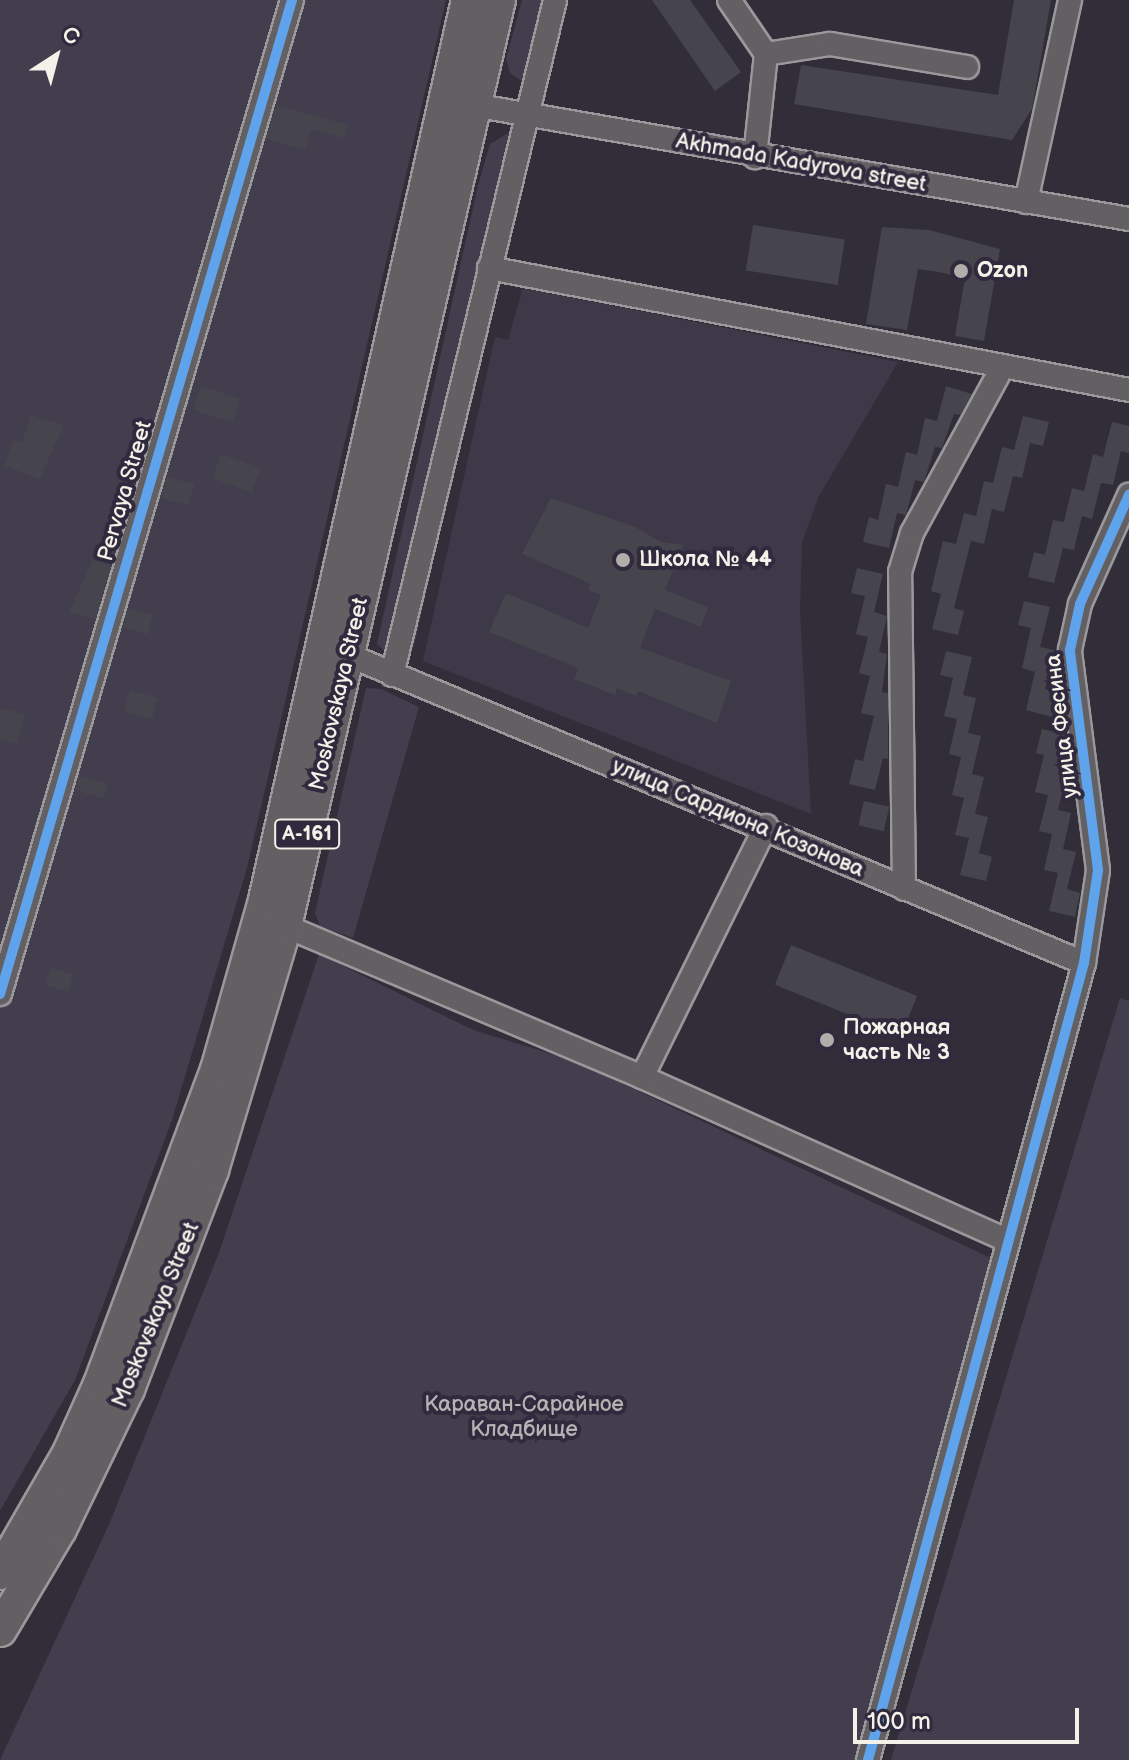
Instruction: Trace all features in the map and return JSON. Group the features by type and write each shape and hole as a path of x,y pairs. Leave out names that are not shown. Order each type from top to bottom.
{"highway":[{"name":"Moskovskaya Street","path":"0,1573 69,1453 100,1384 217,1070 265,900 468,0"},
{"name":"Moskovskaya Street","path":"0,1630 83,1485 159,1314 212,1170 285,926 499,0"}],"street":[{"name":"Pervaya Street","path":"0,994 292,0"},
{"path":"392,675 489,268 531,113 555,0"},
{"path":"729,0 766,54 755,157"},
{"path":"1026,202 1070,0"},
{"path":"766,54 830,44 967,67"},
{"name":"Akhmada Kadyrova street","path":"473,105 531,113 755,157 1129,219"},
{"path":"489,268 1129,390"},
{"path":"904,889 900,572 912,533 1002,368"},
{"name":"улица Фесина","path":"868,1760 1084,963 1098,870 1070,650 1080,604 1129,495"},
{"name":"улица Сардиона Козонова","path":"348,655 766,826 904,889 1084,963"},
{"path":"642,1077 766,826"},
{"path":"285,926 642,1077 1008,1241"}],"shaded area":[{"name":"Школа № 44","path":"523,288 898,362 819,496 802,542 800,612 811,814 423,661 495,337 508,340"}],"green space":[{"path":"0,0 446,0 247,868 172,1120 75,1380 0,1511"},
{"path":"522,0 556,0 526,84 510,73 506,59"},
{"path":"515,129 523,152 416,638 413,648 396,661 377,644 478,185 490,144"},
{"path":"366,688 381,689 419,707 353,938 320,926 315,913"},
{"name":"Караван-Сарайное Кладбище","path":"319,954 473,1030 575,1061 999,1262 864,1760 0,1760 110,1522 219,1253"},
{"path":"1120,998 1129,1001 1129,1760 891,1760"}],"building":[{"path":"652,0 690,0 741,72 715,91"},
{"path":"1014,0 1051,0 1032,109 1012,140 794,104 801,65 998,95"},
{"path":"276,105 348,125 344,138 311,129 305,150 266,139"},
{"path":"753,225 845,240 838,285 746,270"},
{"path":"882,227 929,230 1000,249 984,341 955,336 965,278 939,272 918,269 907,330 866,324"},
{"path":"201,386 240,399 232,422 193,410"},
{"path":"946,386 972,394 960,415 954,414 942,448 935,447 924,482 915,480 906,515 897,513 889,548 863,542 869,517 878,520 886,484 898,487 906,452 917,455 925,418 937,421"},
{"path":"31,415 64,425 40,479 5,466 13,440 22,443"},
{"path":"1023,416 1049,422 1043,446 1030,443 1022,478 1013,476 1004,512 992,509 984,544 971,541 954,608 964,611 958,635 932,629 941,594 931,591 943,541 956,544 964,513 976,516 984,481 993,483 1002,447 1014,450"},
{"path":"1112,422 1129,426 1129,453 1121,451 1113,485 1101,483 1092,519 1082,516 1074,550 1063,548 1054,583 1028,577 1034,552 1045,555 1053,520 1064,522 1072,488 1084,491 1093,454 1103,457"},
{"path":"221,454 261,468 252,492 213,479"},
{"path":"166,477 194,484 189,505 161,498"},
{"path":"551,498 635,527 661,542 683,545 665,590 708,607 701,627 655,609 640,648 731,681 717,723 638,691 636,696 617,688 615,695 574,679 578,670 573,666 489,632 506,593 588,628 601,595 588,590 591,584 522,554"},
{"path":"93,559 111,566 96,619 69,612"},
{"path":"857,568 883,574 874,612 887,616 879,652 887,654 882,692 888,693 888,759 883,758 875,790 849,784 855,759 863,761 874,716 861,713 870,676 859,673 868,637 856,634 865,596 851,593"},
{"path":"1024,601 1050,607 1040,647 1054,650 1045,689 1058,692 1052,717 1026,710 1035,672 1022,668 1031,628 1018,625"},
{"path":"128,608 153,615 147,634 122,627"},
{"path":"946,651 972,657 963,695 976,698 968,733 981,736 972,774 984,777 975,814 988,817 979,853 992,857 986,881 960,875 969,838 955,835 964,798 952,795 961,757 949,754 957,719 944,716 953,678 940,675"},
{"path":"130,690 158,698 152,719 124,711"},
{"path":"0,708 25,714 17,744 0,739"},
{"path":"1042,729 1067,735 1059,771 1067,773 1058,810 1071,813 1063,849 1076,852 1067,889 1080,893 1075,917 1049,911 1058,873 1044,870 1052,834 1039,831 1048,795 1035,792 1044,755 1036,753"},
{"path":"79,776 108,784 104,798 75,790"},
{"path":"864,801 889,807 884,831 858,825"},
{"path":"791,945 917,996 901,1036 775,985"},
{"path":"50,968 73,974 69,992 45,985"}],"cycle path":[{"path":"0,994 292,0"},
{"path":"868,1760 1084,963 1098,870 1070,650 1080,604 1129,495"}],"place":[{"name":"Ozon","path":"961,271"},
{"name":"Школа № 44","path":"623,560"},
{"name":"Пожарная часть № 3","path":"827,1040"}]}
